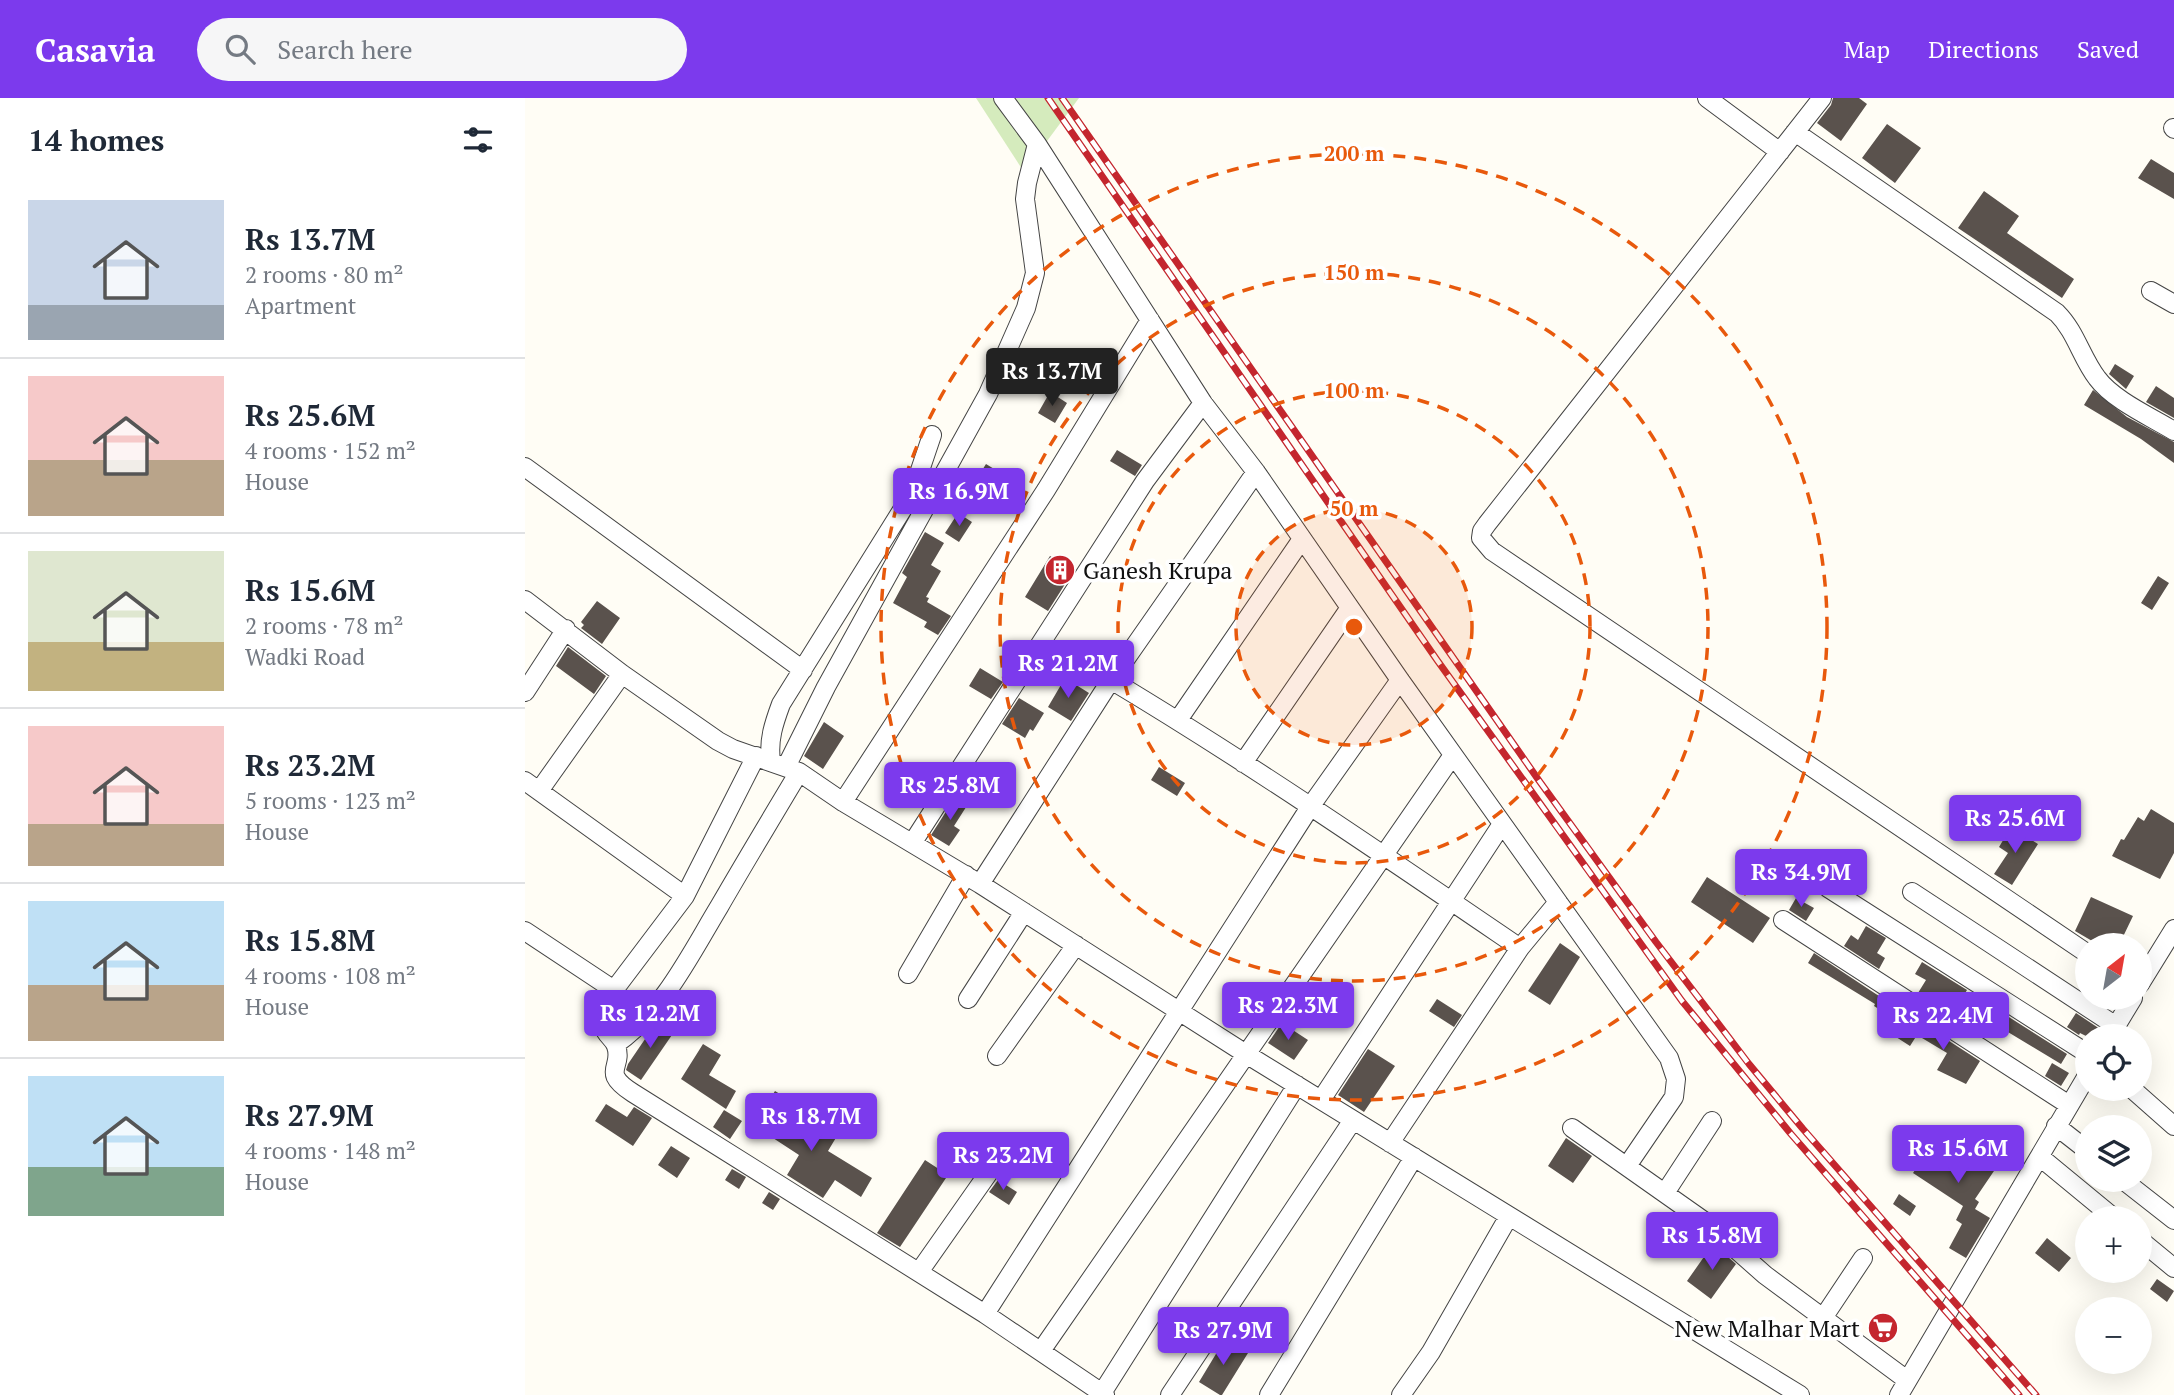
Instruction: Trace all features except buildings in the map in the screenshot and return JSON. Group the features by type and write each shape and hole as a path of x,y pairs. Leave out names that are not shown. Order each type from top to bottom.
{"street":[{"path":"1003,98 1037,144 1203,403 1256,472 1349,609 1669,1058 1675,1069 1677,1090 1627,1166"},
{"path":"1707,98 1780,152"},
{"path":"1822,98 1487,523 1481,538 1492,551 2075,945"},
{"path":"1795,132 2057,313 2073,332 2089,366 2107,390 2174,431"},
{"path":"1037,144 1026,191 1035,273 1026,309 988,394 826,687 778,764 685,896 614,990 603,1017 606,1033 616,1044 615,1077 622,1086 985,1314 1103,1394 1297,1085"},
{"path":"2151,291 2174,304"},
{"path":"843,802 1046,490 1150,320"},
{"path":"913,842 1145,481 1203,403"},
{"path":"778,764 769,747 781,704 912,494 932,435"},
{"path":"525,467 803,670"},
{"path":"908,974 1256,472"},
{"path":"1178,720 1302,539"},
{"path":"525,600 622,674 718,741 733,749 778,764 913,842 1246,1054 1800,1395"},
{"path":"1243,763 1349,609"},
{"path":"525,692 566,629"},
{"path":"622,674 532,786 685,896"},
{"path":"1111,680 1178,720 1520,948"},
{"path":"985,1314 1310,807 1400,680"},
{"path":"1041,1351 1453,754"},
{"path":"616,1044 645,1019 672,984 778,764"},
{"path":"1321,1100 1502,824"},
{"path":"1828,888 2075,1046"},
{"path":"1912,892 2103,1024"},
{"path":"1390,1143 1520,948 1558,902"},
{"path":"968,999 1024,912"},
{"path":"1783,920 2069,1105"},
{"path":"2153,963 2174,929"},
{"path":"525,931 614,990"},
{"path":"997,1056 1076,945"},
{"path":"1572,1128 1704,1221 1765,1275 1823,1318 1903,1388 2075,1095"},
{"path":"2146,1101 2174,1125"},
{"path":"1170,1395 1353,1120"},
{"path":"1665,1193 1712,1121"},
{"path":"2056,1126 2075,1141"},
{"path":"1269,1395 1414,1157"},
{"path":"2040,1157 2099,1206"},
{"path":"919,1272 999,1158"},
{"path":"2138,1192 2174,1220"},
{"path":"1402,1395 1431,1352 1509,1216"},
{"path":"2152,1250 2174,1268"},
{"path":"1823,1318 1863,1258"}],"green space":[{"path":"976,98 1079,98 1024,172"}],"railway":[{"path":"1048,98 1437,660 1682,1001 1791,1134 2019,1395"},
{"path":"1062,98 1540,782 1656,942 1749,1064 1803,1129 2036,1395"}],"place":[{"name":"Ganesh Krupa","path":"1060,570"},
{"name":"New Malhar Mart","path":"1883,1328"}]}
